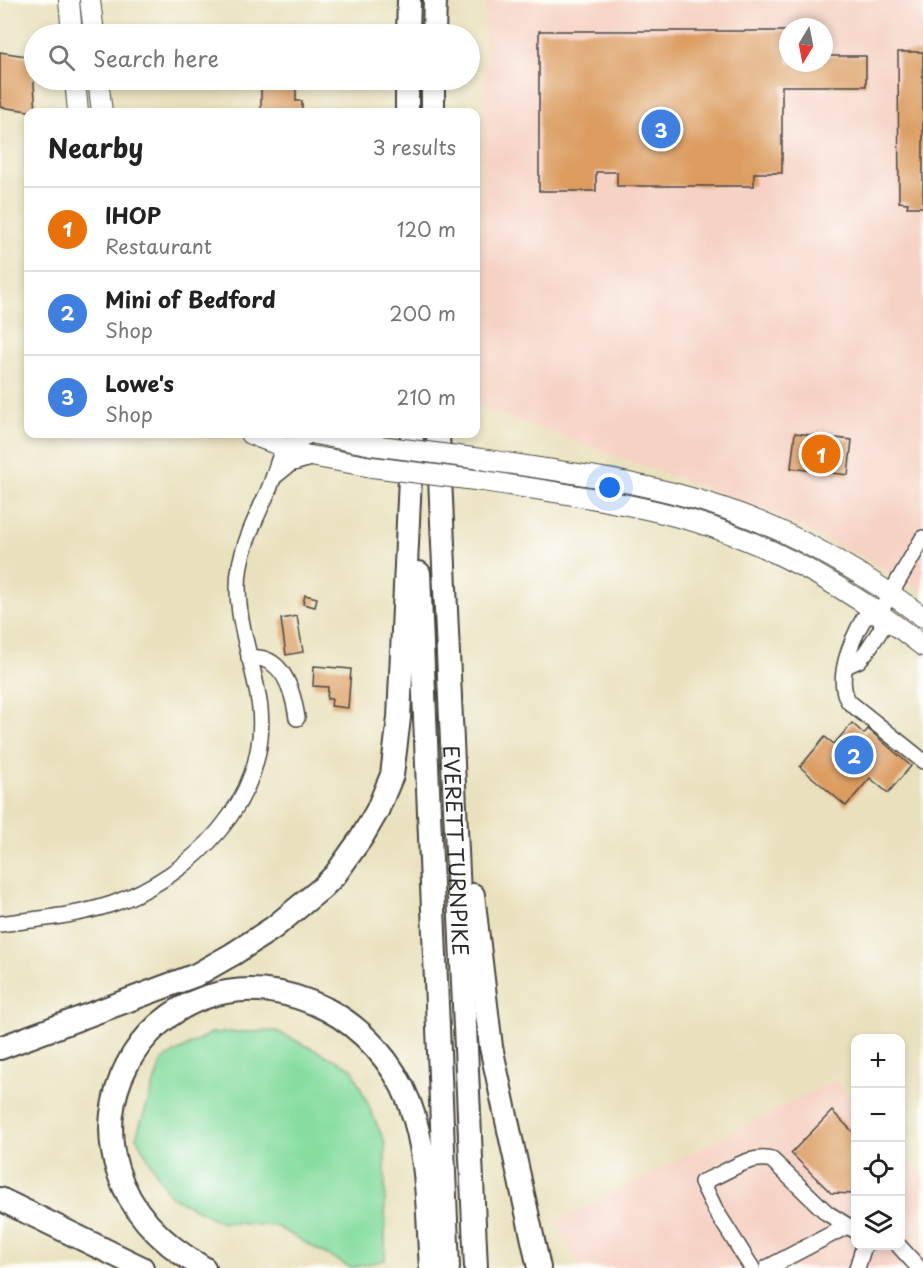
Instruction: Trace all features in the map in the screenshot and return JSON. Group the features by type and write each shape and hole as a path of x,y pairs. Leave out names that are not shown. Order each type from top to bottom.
{"highway":[{"path":"408,24 409,0"},
{"path":"434,24 435,0"},
{"path":"407,90 407,108"},
{"path":"433,90 433,108"},
{"path":"0,1048 196,975 233,954 273,928 322,888 335,875 362,837 377,811 392,775 399,718 412,438"},
{"name":"EVERETT TURNPIKE","path":"412,438 448,1268"},
{"name":"EVERETT TURNPIKE","path":"438,438 476,1268"},
{"path":"449,657 491,1047 539,1268"},
{"path":"204,1268 174,1248 153,1230 127,1198 113,1159 111,1132 113,1104 126,1066 141,1043 160,1023 183,1008 208,997 244,991 290,995 341,1016 362,1033 396,1074 419,1131 431,1268"},
{"path":"0,1199 142,1268"}],"main road":[{"path":"69,0 71,24"},
{"path":"90,0 93,24"},
{"path":"76,90 78,108"},
{"path":"95,108 97,90"},
{"path":"260,438 314,457 617,503 694,521 793,561 880,612 923,646"},
{"path":"335,438 627,482 717,506 775,528 891,594 923,617"}],"street":[{"path":"0,924 80,912 123,900 165,878 213,839 239,802 251,779 256,760 260,710 242,621 240,567 246,543 284,448 305,438"},
{"path":"274,477 290,464 314,457"},
{"path":"923,538 880,612 864,618 849,644 843,694 849,702 923,761"},
{"path":"249,658 261,657 274,663 292,687 297,718"},
{"path":"752,1268 716,1211 702,1182 762,1157 782,1168 827,1213 851,1229"},
{"path":"767,1268 851,1229"},
{"path":"857,1268 862,1250"},
{"path":"903,1250 919,1268"}],"shaded area":[{"path":"486,0 923,0 923,592 861,556 759,508 480,406 480,243"},
{"path":"835,1080 851,1098 851,1250 905,1250 905,1157 923,1177 923,1268 581,1268 555,1222"}],"green space":[{"path":"276,1031 352,1068 385,1143 385,1260 351,1268 275,1226 220,1222 169,1195 136,1137 162,1060 211,1033"}],"building":[{"path":"539,31 779,31 779,72 833,72 833,56 866,56 866,86 782,86 782,173 754,173 754,186 617,186 617,172 596,172 596,191 539,191"},
{"path":"0,52 24,56 24,90 34,90 36,108 24,108 24,110 0,107"},
{"path":"898,52 923,52 923,207 907,207 908,203 899,202"},
{"path":"261,90 296,90 296,101 302,101 302,108 261,108"},
{"path":"795,433 852,440 848,475 791,468"},
{"path":"305,595 317,598 315,607 303,604"},
{"path":"297,616 303,652 286,655 281,619"},
{"path":"314,666 351,669 348,708 331,706 332,699 327,699 328,687 313,686"},
{"path":"852,723 864,734 868,729 911,766 888,793 870,778 846,806 800,767 825,737 834,744"},
{"path":"832,1111 851,1130 851,1194 831,1193 791,1153"}],"place":[{"name":"Lowe's","path":"661,129"},
{"name":"IHOP","path":"821,454"},
{"name":"Mini of Bedford","path":"854,755"}]}
